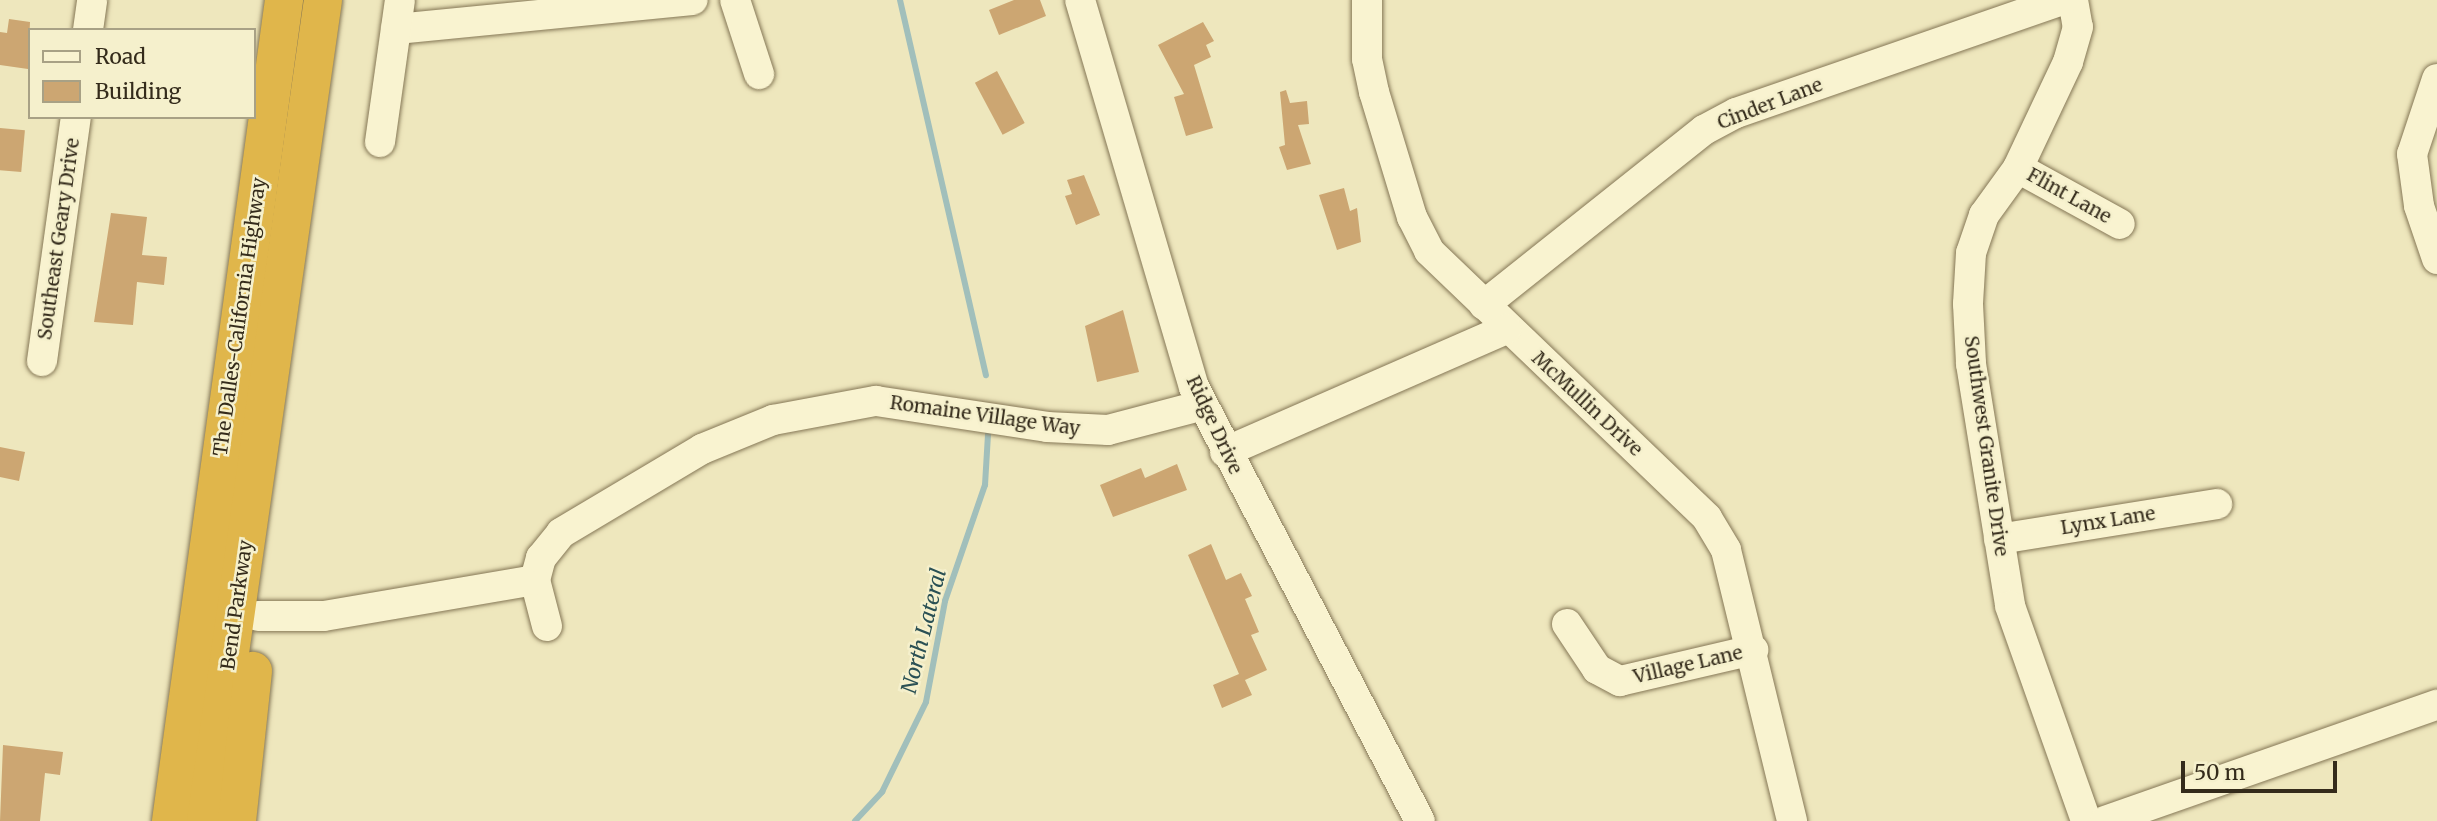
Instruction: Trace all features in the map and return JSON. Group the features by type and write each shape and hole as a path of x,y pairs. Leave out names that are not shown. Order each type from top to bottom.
{"highway":[{"name":"The Dalles-California Highway","path":"195,633 284,0"},
{"name":"The Dalles-California Highway","path":"268,389 323,0"},
{"path":"237,821 268,491 268,389"},
{"name":"Bend Parkway","path":"206,821 268,389"},
{"path":"149,821 195,633"},
{"name":"Bend Parkway","path":"171,821 195,633"}],"street":[{"path":"88,28 92,0"},
{"path":"380,142 400,0"},
{"path":"396,29 693,0"},
{"path":"735,0 758,74"},
{"name":"Ridge Drive","path":"1080,0 1177,339 1203,405 1225,452 1420,821"},
{"name":"McMullin Drive","path":"1367,0 1367,59 1412,217 1429,251 1506,329 1707,518 1737,579 1792,821"},
{"name":"Cinder Lane","path":"1484,304 1704,130 1737,113 2062,0"},
{"name":"Southwest Granite Drive","path":"2073,0 2078,27 2068,62 2018,168 1984,215 1972,253 1968,304 1971,364 2018,639 2086,821"},
{"path":"2434,96 2412,154 2419,206 2437,260"},
{"name":"Southeast Geary Drive","path":"41,360 76,119"},
{"name":"Flint Lane","path":"2018,168 2120,224"},
{"path":"1225,452 1506,329"},
{"name":"Romaine Village Way","path":"535,580 541,558 561,533 702,449 773,420 876,401 1047,427 1108,430 1203,405"},
{"name":"Lynx Lane","path":"1999,538 2217,504"},
{"path":"258,616 324,615 535,580 547,626"},
{"name":"Village Lane","path":"1567,624 1597,668 1620,681 1753,650"},
{"path":"2105,821 2437,705"}],"building":[{"path":"1014,0 1040,0 1046,16 999,35 989,10"},
{"path":"9,19 30,22 28,69 0,65 0,32 7,33"},
{"path":"1203,22 1214,41 1206,45 1211,57 1194,65 1213,128 1186,136 1174,97 1184,94 1158,45"},
{"path":"997,71 1025,123 1003,135 975,83"},
{"path":"1286,90 1290,103 1307,101 1309,124 1298,125 1311,164 1287,170 1279,147 1285,145 1280,92"},
{"path":"0,128 25,130 21,172 0,170"},
{"path":"1084,175 1100,215 1076,225 1065,196 1072,194 1067,180"},
{"path":"1344,188 1350,211 1357,208 1361,242 1337,250 1319,195"},
{"path":"111,213 147,217 142,255 167,257 164,285 137,282 133,325 94,322"},
{"path":"1123,310 1139,372 1097,382 1085,326"},
{"path":"0,447 25,452 19,481 0,477"},
{"path":"1177,464 1187,490 1113,517 1100,485 1141,468 1145,478"},
{"path":"1211,544 1226,580 1241,573 1252,596 1245,599 1259,632 1251,635 1267,670 1245,680 1252,695 1222,708 1213,685 1239,674 1188,555"},
{"path":"3,745 63,752 60,775 45,773 40,821 0,821"}],"waterway":[{"name":"North Lateral","path":"900,0 986,375"},
{"name":"North Lateral","path":"855,821 882,792 926,702 945,601 985,485 988,434"}]}
